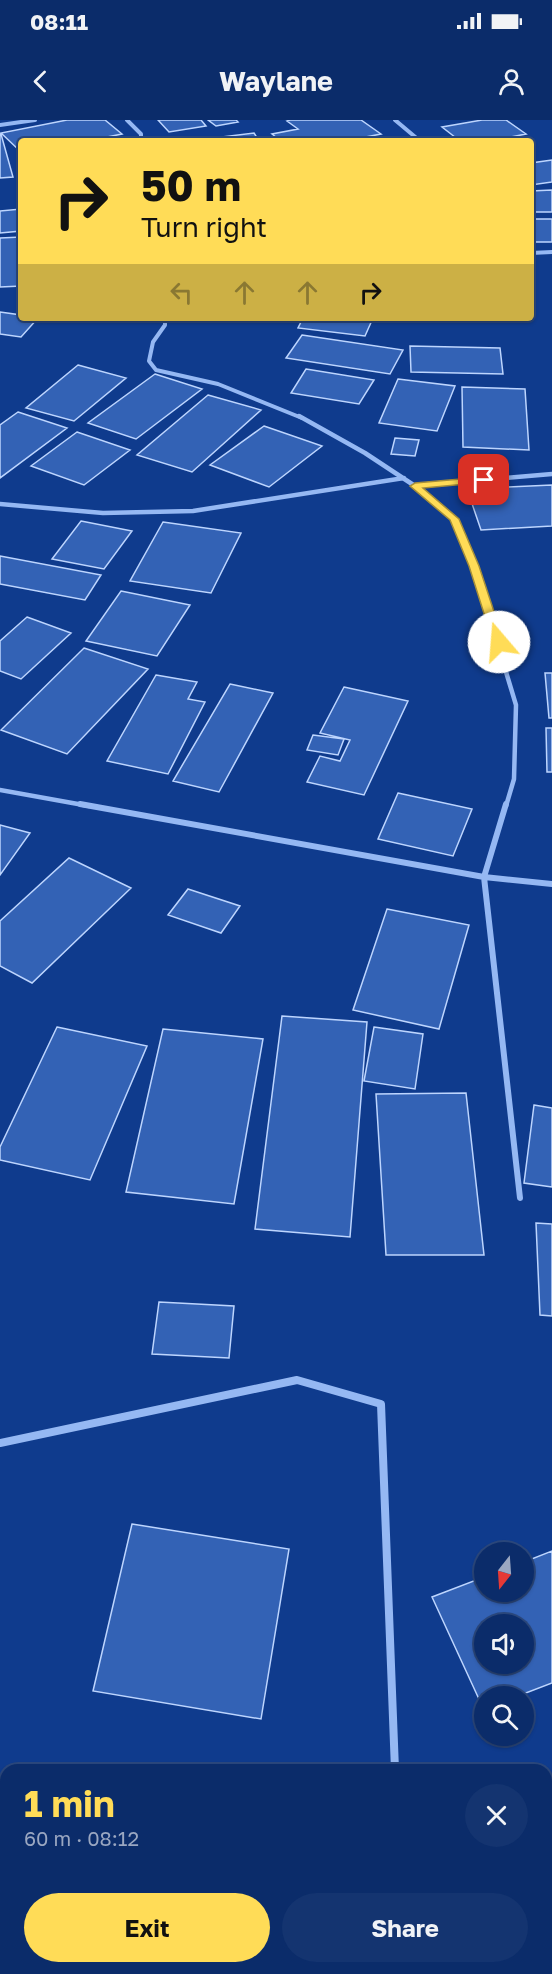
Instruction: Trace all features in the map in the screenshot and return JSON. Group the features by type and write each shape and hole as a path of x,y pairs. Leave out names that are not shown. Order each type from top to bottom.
{"street":[{"path":"0,125 35,120"},
{"path":"127,120 141,134 141,138"},
{"path":"395,120 416,138"},
{"path":"534,253 552,252"},
{"path":"165,321 165,325 153,342 149,361 156,370 218,384 299,416 365,453 415,486 454,519 474,566 516,705 514,779 484,877 520,1198"},
{"path":"415,486 552,474"},
{"path":"0,504 104,513 193,511 404,478"},
{"path":"0,790 484,877 552,884"},
{"path":"0,1443 297,1380 381,1404 395,1764"}],"building":[{"path":"67,120 105,120 122,134 102,138 18,138 18,149 1,133"},
{"path":"158,120 201,120 206,126 169,132"},
{"path":"208,120 236,120 238,122 216,126"},
{"path":"361,120 381,134 360,138 277,138 272,134 298,129 287,121"},
{"path":"482,120 506,120 526,134 505,138 456,138 442,127"},
{"path":"254,133 257,138 213,138"},
{"path":"1,134 13,177 0,178"},
{"path":"552,160 552,182 534,185 534,163"},
{"path":"552,190 552,212 534,212 534,191"},
{"path":"18,209 18,231 0,233 0,211"},
{"path":"534,219 552,219 552,242 534,242"},
{"path":"18,237 18,286 0,287 0,238"},
{"path":"0,312 18,315 18,321 35,321 21,337 0,334"},
{"path":"302,321 372,321 365,336 298,328"},
{"path":"302,335 403,350 390,374 286,358"},
{"path":"410,346 500,348 503,374 411,372"},
{"path":"78,365 126,378 74,421 26,408"},
{"path":"306,369 374,380 359,404 291,393"},
{"path":"155,374 202,389 136,439 88,423"},
{"path":"398,379 455,386 437,431 379,423"},
{"path":"462,387 525,389 529,450 463,447"},
{"path":"208,395 261,410 192,472 137,455"},
{"path":"18,412 67,428 0,478 0,425"},
{"path":"264,426 322,446 269,487 210,465"},
{"path":"77,432 130,450 84,485 31,466"},
{"path":"395,438 419,440 415,456 391,454"},
{"path":"552,485 552,526 481,530 467,489"},
{"path":"81,521 132,531 104,569 52,559"},
{"path":"163,522 241,533 211,593 130,581"},
{"path":"0,556 101,575 85,600 0,584"},
{"path":"121,591 190,605 157,656 86,641"},
{"path":"27,617 71,633 21,679 0,671 0,641"},
{"path":"84,648 148,669 67,754 1,730"},
{"path":"545,673 552,673 552,718 549,718"},
{"path":"156,675 197,682 188,699 205,702 168,774 107,761"},
{"path":"230,684 273,693 219,792 173,781"},
{"path":"344,687 408,701 364,795 307,782 320,756 340,761 350,740 320,733"},
{"path":"546,728 552,728 552,772 547,772"},
{"path":"313,735 344,739 338,755 307,750"},
{"path":"398,793 472,809 453,856 378,839"},
{"path":"0,825 30,833 0,875"},
{"path":"69,858 131,888 32,983 0,966 0,921"},
{"path":"188,889 240,906 221,933 168,915"},
{"path":"387,909 469,925 439,1029 353,1010"},
{"path":"282,1016 367,1022 350,1237 255,1229"},
{"path":"57,1027 147,1046 90,1180 0,1160 0,1147"},
{"path":"374,1027 423,1034 415,1089 364,1081"},
{"path":"163,1029 263,1039 234,1204 126,1192"},
{"path":"466,1093 484,1255 386,1255 376,1094"},
{"path":"534,1105 552,1108 552,1187 524,1183"},
{"path":"536,1223 552,1224 552,1316 540,1315"},
{"path":"159,1302 234,1306 229,1358 152,1354"},
{"path":"132,1524 289,1549 261,1719 93,1691"},
{"path":"552,1551 552,1683 534,1690 534,1686 474,1686 474,1688 432,1597 474,1581 474,1602 534,1602 534,1558"}],"route":[{"path":"484,480 415,486 454,519 474,566 499,642"}]}
